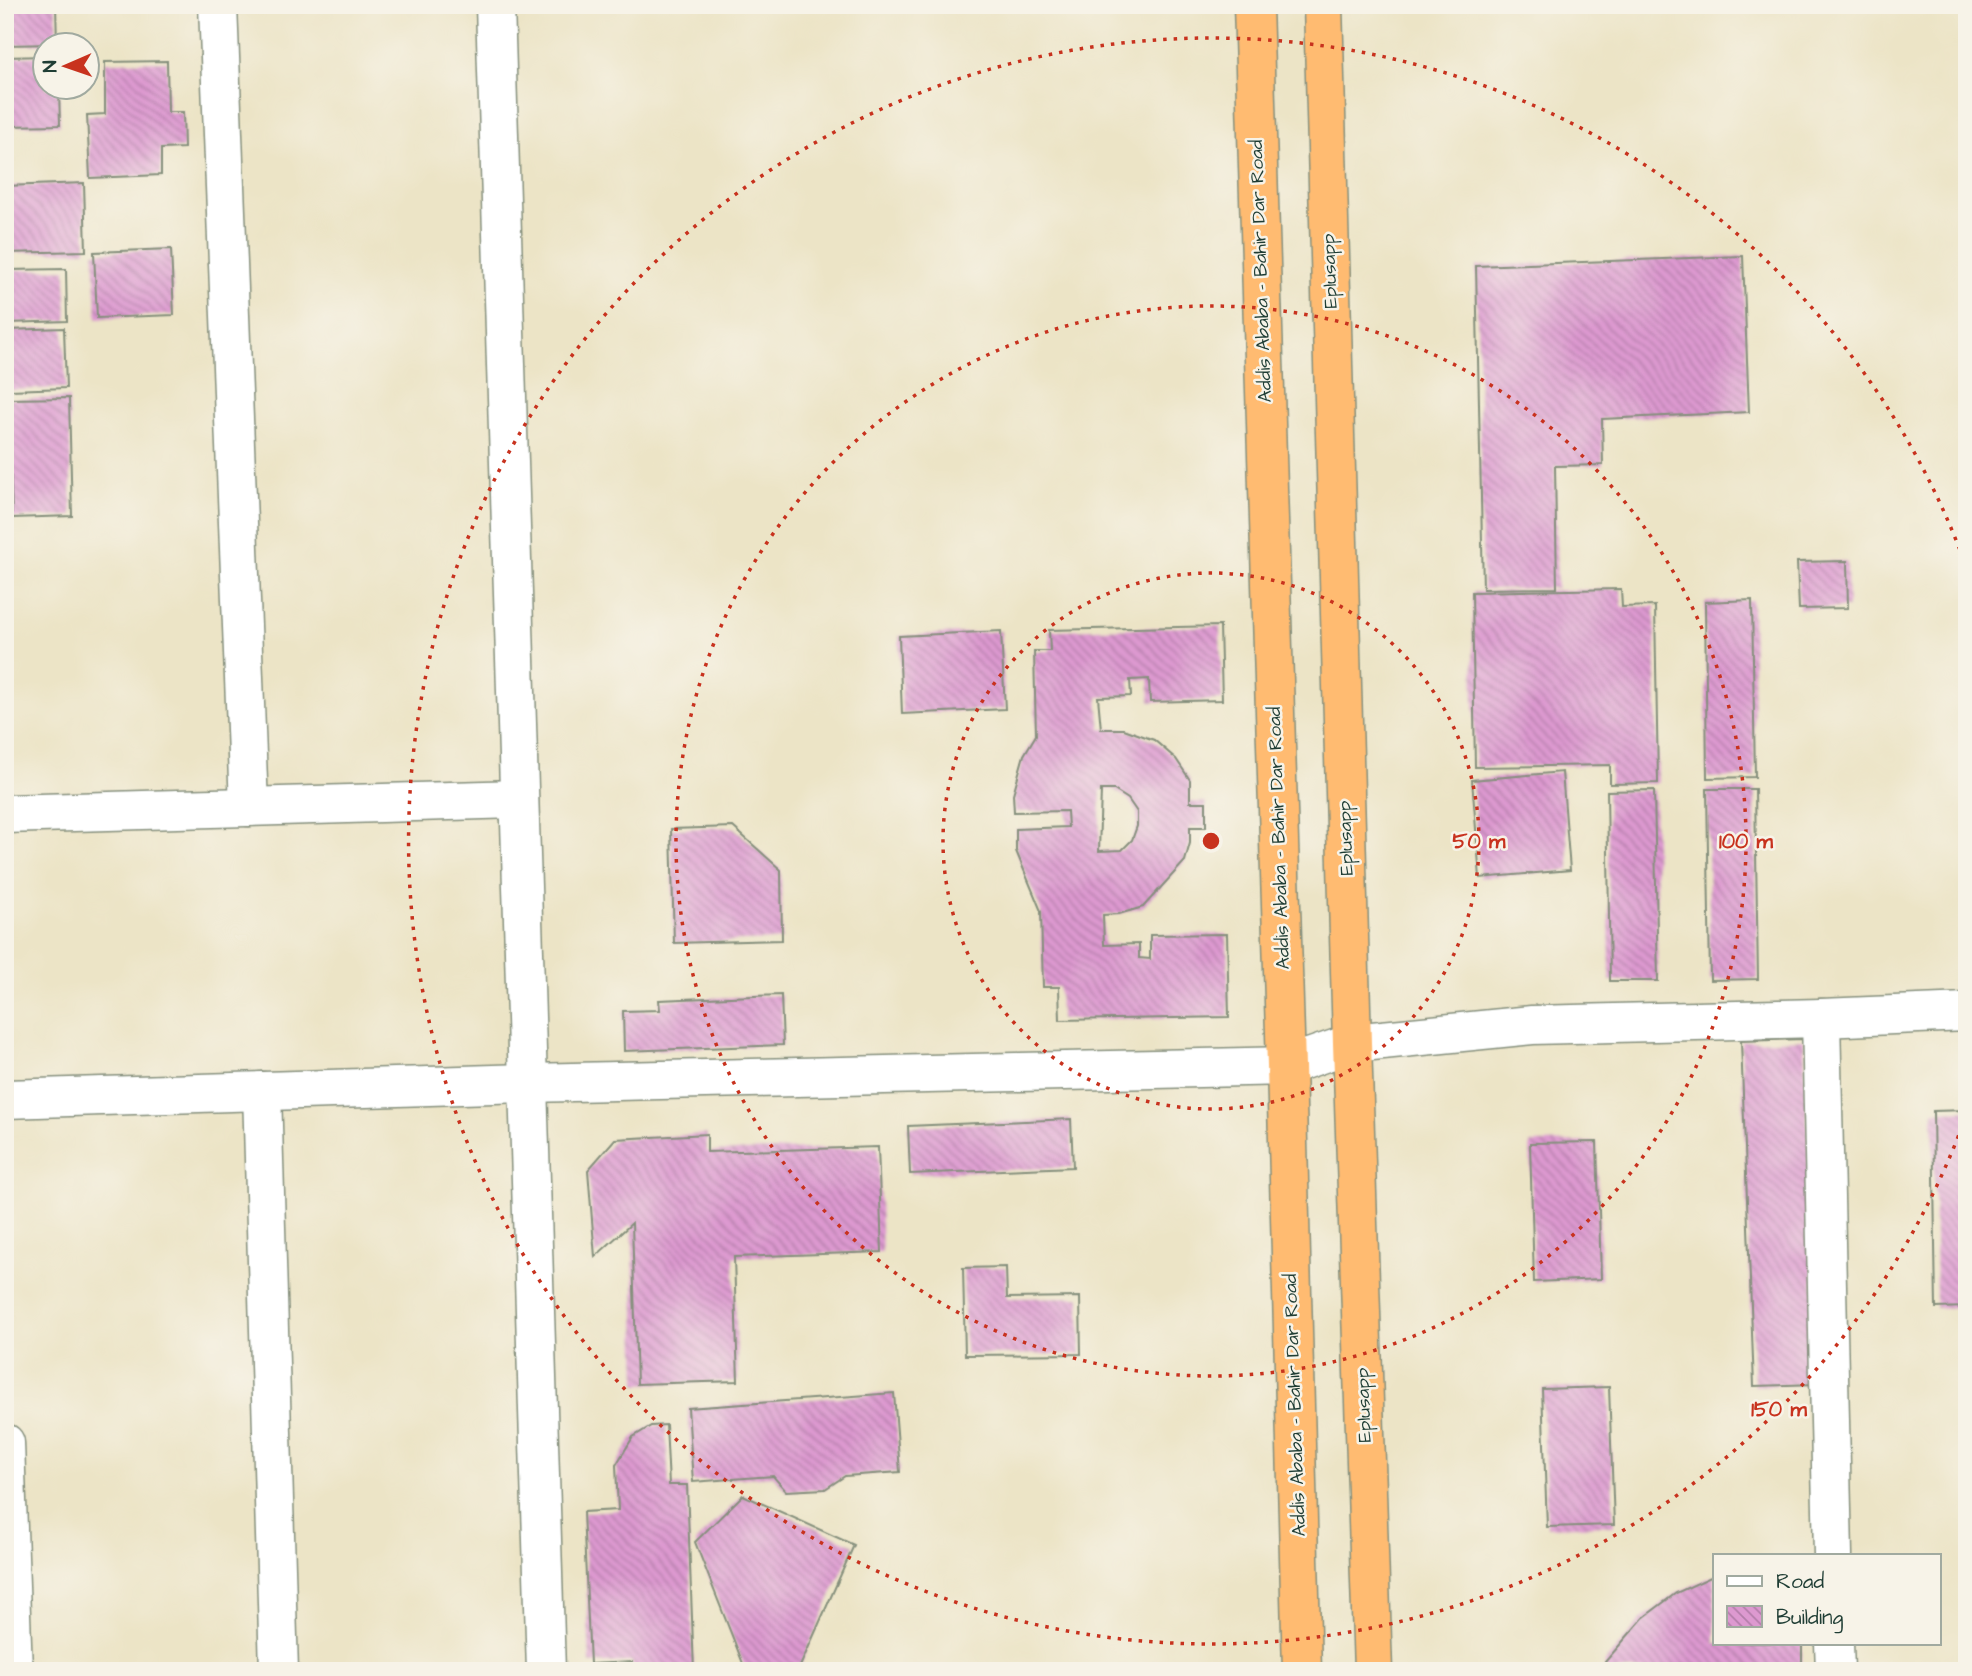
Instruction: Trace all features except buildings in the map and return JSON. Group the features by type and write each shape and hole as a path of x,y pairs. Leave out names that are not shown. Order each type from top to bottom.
{"highway":[{"name":"Addis Ababa - Bahir Dar Road","path":"1253,5 1302,1671"},
{"name":"Eplusapp","path":"1323,5 1352,1043 1373,1671"}],"street":[{"path":"218,5 249,807"},
{"path":"495,5 546,1671"},
{"path":"5,814 519,799"},
{"path":"5,1099 528,1083 1286,1066 1352,1043 1532,1025 1967,1012"},
{"path":"1821,1018 1833,1554"},
{"path":"262,1091 279,1671"},
{"path":"5,1443 13,1671"},
{"path":"1835,1644 1835,1671"}]}
